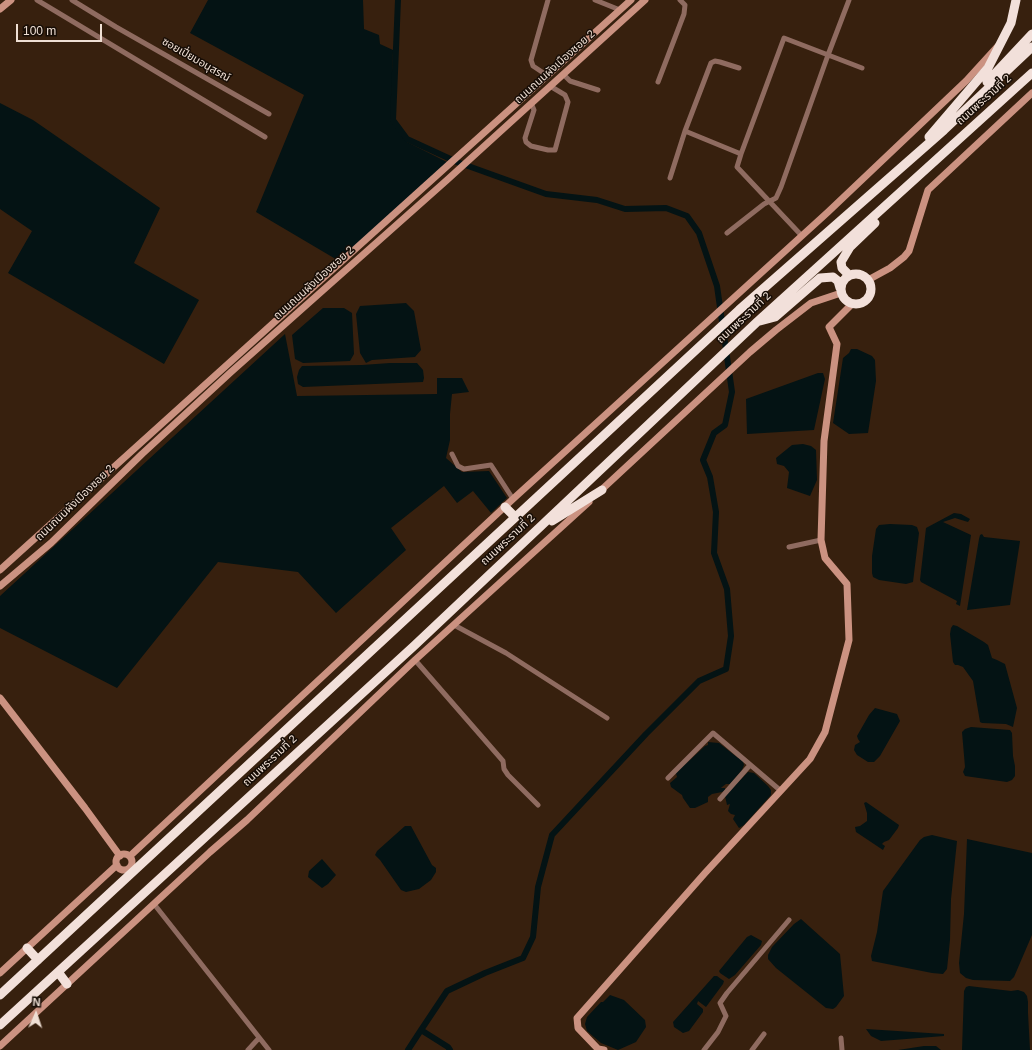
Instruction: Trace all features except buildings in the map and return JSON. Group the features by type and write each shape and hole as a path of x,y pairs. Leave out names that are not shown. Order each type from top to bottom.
{"highway":[{"path":"909,161 988,68 1011,23 1016,0"},
{"path":"955,142 944,130 1032,34"},
{"name":"ถนนพระรามที่ 2","path":"0,995 38,960 132,864 515,517 739,310 944,130 1032,47"},
{"name":"ถนนพระรามที่ 2","path":"0,1025 414,645 757,322 1032,73"},
{"path":"1003,100 1032,80"},
{"path":"849,275 842,268 841,262 850,247 886,213 906,187"},
{"path":"757,322 775,317 820,278 833,277 838,281 840,290 843,298 852,304 862,303 870,295 871,290 868,280 860,274 849,275 842,282 840,290"},
{"path":"531,535 602,490"},
{"path":"506,507 515,517"},
{"path":"27,948 38,960"},
{"path":"58,972 68,984"}],"street":[{"path":"0,9 11,0"},
{"path":"37,0 265,137"},
{"name":"ซอยเปี่ยมอนุสรณ์","path":"72,0 116,27 269,114"},
{"path":"548,0 531,60 533,66 548,76"},
{"path":"595,0 620,10"},
{"name":"ถนนถนนผังเมืองซอย 2","path":"0,570 631,0"},
{"name":"ถนนถนนผังเมืองซอย 2","path":"0,586 51,544 142,454 231,372 447,180 645,0"},
{"path":"658,82 684,14 684,5 680,0"},
{"path":"727,233 764,204 776,198 849,0"},
{"path":"802,236 737,167 741,154 784,38 862,68"},
{"name":"ถนนพระรามที่ 2","path":"132,864 362,638 802,236 922,123 1002,43"},
{"path":"670,178 685,131 711,62 720,62 738,68"},
{"path":"563,74 570,81 598,90"},
{"path":"531,103 534,110 525,138 526,142 531,146 555,150 568,102 565,95 550,86"},
{"path":"868,280 890,268 909,251 928,190 1032,92"},
{"path":"685,131 741,154"},
{"path":"0,1046 247,820 415,660 740,362 776,330 811,302 840,290"},
{"path":"599,1050 578,1028 577,1018 705,873 810,759 825,732 849,640 847,584 825,558 821,540 824,440 837,344 829,327 852,304"},
{"path":"136,448 142,454"},
{"path":"452,454 458,466 464,468 491,465 513,499"},
{"path":"789,547 821,540"},
{"path":"454,625 506,653 607,718"},
{"path":"415,660 503,761 504,769 508,775 538,806"},
{"path":"0,698 86,808 120,856"},
{"path":"668,778 713,733 781,791"},
{"path":"720,799 750,764"},
{"path":"0,973 117,865 117,860 120,856 125,854 132,864 126,870 121,869 117,865"},
{"path":"154,904 269,1050"},
{"path":"704,1050 718,1032 726,1016 720,1003 789,920"},
{"path":"752,1050 764,1034"},
{"path":"248,1050 259,1038"},
{"path":"840,1038 842,1050"}],"shaded area":[{"path":"208,0 363,0 364,29 379,35 380,44 393,50 391,119 407,142 447,162 339,261 256,212 304,95 190,33"},
{"path":"0,103 33,120 160,208 134,263 199,300 164,364 8,273 32,231 0,209"},
{"path":"406,303 414,311 421,350 415,357 372,360 366,363 360,353 356,314 360,306"},
{"path":"323,308 344,308 352,313 354,354 350,361 303,363 295,359 292,335"},
{"path":"285,334 297,396 437,394 437,378 462,378 469,392 452,394 450,440 446,458 462,472 489,471 507,498 491,513 473,491 457,503 444,486 391,528 406,550 336,613 298,572 218,562 117,688 0,628 0,596"},
{"path":"851,349 857,349 872,356 875,360 876,381 868,433 849,434 833,423 843,358"},
{"path":"417,363 423,370 423,382 303,387 298,384 297,377 302,366"},
{"path":"818,373 823,373 825,379 814,430 747,434 746,399"},
{"path":"803,444 811,446 816,450 817,480 810,496 787,488 789,472 784,466 777,464 776,458 792,445"},
{"path":"954,513 961,514 970,519 968,522 955,518 943,522 971,535 960,606 956,604 957,601 921,582 920,580 926,528"},
{"path":"879,525 912,525 917,527 919,533 913,582 906,584 879,580 873,577 872,556 876,529"},
{"path":"982,534 984,537 1020,541 1010,605 967,610 979,539 980,535"},
{"path":"953,625 988,645 992,658 1005,664 1017,708 1013,727 1006,724 980,722 973,681 963,667 955,665 953,662 950,634"},
{"path":"875,708 897,714 900,721 880,756 874,762 868,762 857,755 854,750 855,745 860,742 857,736 869,715"},
{"path":"971,727 1010,730 1012,733 1015,766 1015,776 1012,780 1007,782 965,776 963,772 965,767 962,732"},
{"path":"708,742 719,743 738,758 742,758 744,765 742,770 730,784 726,784 721,788 725,788 725,790 712,794 708,797 708,802 695,808 690,808 682,795 671,787 670,783 677,777 676,773 705,746 708,745"},
{"path":"748,772 754,773 768,786 771,790 771,795 744,825 739,828 733,819 735,815 728,811 730,804 727,805 725,796"},
{"path":"866,802 899,825 889,840 882,844 885,846 883,850 856,832 855,827 860,826 867,821 867,813 864,803"},
{"path":"405,826 411,826 432,865 436,868 436,872 431,880 419,889 406,892 401,890 375,855 377,851"},
{"path":"932,835 957,841 951,899 950,940 947,969 943,974 932,973 872,961 871,956 877,932 883,891 920,840 924,837"},
{"path":"967,839 1032,853 1032,935 1014,977 1010,981 973,980 966,978 960,973 959,963 964,914"},
{"path":"322,859 336,875 322,888 308,877 309,871"},
{"path":"801,919 840,954 844,996 833,1009 826,1008 776,968 768,959 768,955 772,947 794,924"},
{"path":"751,935 762,941 761,945 735,975 729,979 719,971 747,937"},
{"path":"714,976 717,976 724,981 723,984 706,1007 698,1001 697,1004 703,1009 703,1012 689,1031 683,1033 674,1027 673,1022"},
{"path":"969,986 1011,991 1018,990 1024,992 1027,996 1028,1002 1030,1050 962,1050 964,991 966,987"},
{"path":"610,995 624,1000 645,1020 646,1027 636,1042 618,1050 601,1043 587,1031 585,1024 587,1017"},
{"path":"866,1029 944,1034 944,1036 881,1041 871,1036"},
{"path":"924,1046 936,1046 941,1050 898,1050"}],"waterway":[{"path":"398,0 393,120 407,139 457,162 546,194 597,200 625,209 666,208 687,216 699,233 717,286 732,392 725,425 714,433 703,460 710,477 716,512 714,553 727,589 731,636 726,669 699,681 646,734 552,835 538,887 533,937 523,958 485,973 447,991 421,1030"},
{"path":"408,1050 421,1030 448,1047 450,1050"}]}
